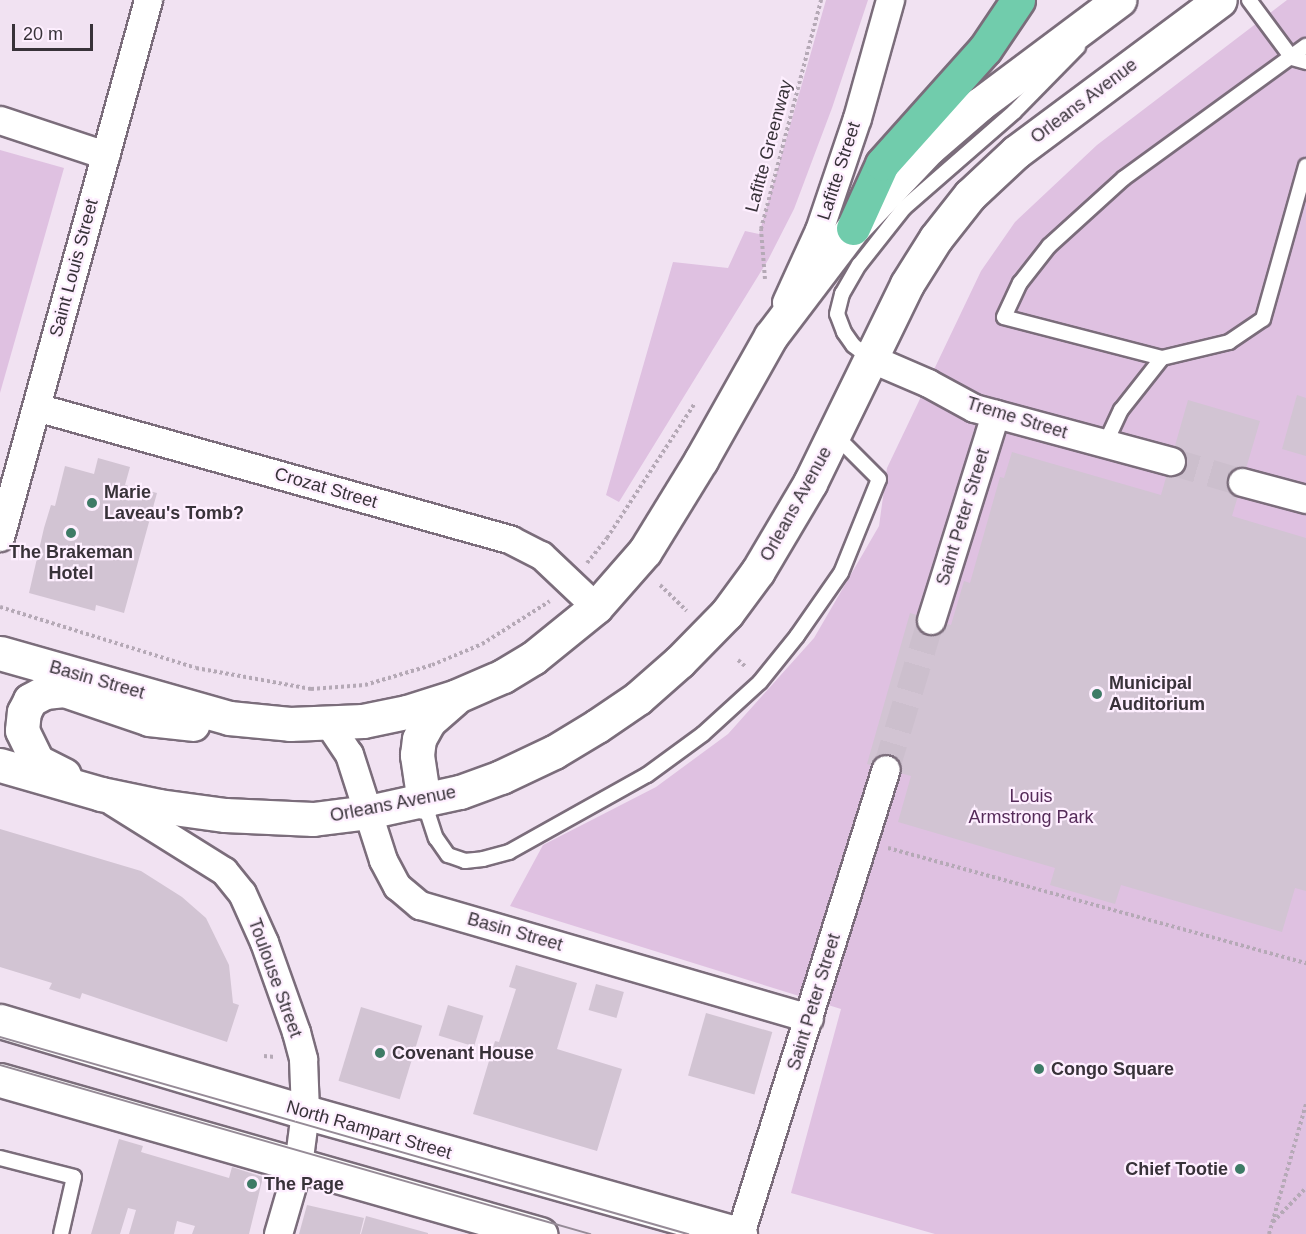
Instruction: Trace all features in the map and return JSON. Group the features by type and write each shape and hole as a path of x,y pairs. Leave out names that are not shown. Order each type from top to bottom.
{"highway":[{"path":"854,228 882,164 985,49 1018,0"}],"street":[{"name":"Saint Louis Street","path":"0,537 148,0"},
{"name":"Lafitte Street","path":"771,336 819,230 856,118 890,0"},
{"path":"101,794 37,761 22,730 24,712 30,700 45,692 64,690 149,719 212,726 243,719 290,724 363,722 407,712 457,696 503,676 533,658 596,607 645,551 701,460 771,336 854,228 929,148 980,104 1119,0"},
{"name":"Orleans Avenue","path":"101,794 159,807 260,817 313,819 424,802 501,777 554,752 638,698 671,669 727,613 758,571 783,533 907,285 936,238 970,195 1016,152 1220,0"},
{"path":"0,120 105,154"},
{"name":"Treme Street","path":"870,358 928,383 974,408 1171,461"},
{"name":"Crozat Street","path":"36,407 511,540 541,555 596,607"},
{"name":"Saint Peter Street","path":"931,620 995,414"},
{"path":"1242,482 1306,499"},
{"name":"Basin Street","path":"0,652 243,719"},
{"path":"424,802 417,754 419,740 429,721 457,696"},
{"name":"Basin Street","path":"328,723 349,754 383,860 397,886 420,905 809,1018"},
{"path":"0,765 101,794"},
{"name":"Saint Peter Street","path":"740,1234 886,769"},
{"name":"Toulouse Street","path":"101,794 224,871 242,893 264,942 296,1032 303,1059 305,1112 298,1165 278,1234"},
{"name":"North Rampart Street","path":"0,1021 305,1112 740,1234"},
{"path":"1,1086 298,1165 540,1234"}],"lane":[{"path":"870,358 853,345 844,332 837,314 842,294 859,266 904,208 1056,72 1119,0"},
{"path":"1249,0 1292,58 1306,62"},
{"path":"1306,46 1124,178 1084,212 1049,246 1020,283 1004,317 1162,358 1229,342 1263,319 1306,166"},
{"path":"1105,444 1121,410 1162,358"},
{"path":"424,802 436,838 448,855 465,861 483,859 509,852 637,780 703,734 760,682 797,636 841,573 879,478 834,434"},
{"path":"0,1158 74,1177 61,1234"}],"path":[{"name":"Lafitte Greenway","path":"767,291 761,229 821,0"},
{"path":"762,288 766,280"},
{"path":"0,607 196,668 311,689 365,685 432,665 482,644 547,604 604,544 698,399"},
{"path":"660,585 689,613"},
{"path":"738,660 746,668"},
{"path":"864,842 1306,963"},
{"path":"1269,1234 1306,1104"},
{"path":"1272,1222 1306,1188"}],"green space":[{"path":"826,0 868,0 832,108 794,209 768,260 619,502 606,495 673,262 728,268 745,231 759,234"},
{"name":"Louis Armstrong Park","path":"1287,0 1306,0 1306,1234 935,1234 791,1193 841,1009 510,906 543,845 656,787 728,734 814,638 879,526 887,468 981,271 1015,222 1097,145"},
{"path":"0,150 64,168 0,393"}],"building":[{"path":"1297,395 1306,398 1306,456 1282,449"},
{"name":"Municipal Auditorium","path":"1188,400 1260,421 1232,516 1306,538 1306,891 1295,888 1282,932 1121,885 1115,904 1050,885 1055,868 898,822 911,776 867,764 910,613 951,625 964,581 970,583 1000,477 1004,478 1012,452 1161,495"},
{"path":"98,458 130,467 125,485 157,493 124,613 96,605 95,611 29,593 44,528 51,505 55,506 65,466 94,474"},
{"path":"0,829 141,871 182,897 206,918 229,965 233,1003 239,1005 227,1042 82,993 80,999 49,989 52,983 0,967"},
{"path":"516,965 577,983 557,1049 622,1069 597,1151 473,1114 495,1041 499,1042 516,989 509,987"},
{"path":"596,984 624,992 616,1018 589,1010"},
{"path":"448,1005 483,1016 474,1046 439,1036"},
{"name":"Covenant House","path":"361,1007 422,1026 400,1099 338,1081"},
{"path":"706,1013 772,1032 754,1095 688,1075"},
{"path":"119,1139 143,1146 141,1152 229,1178 232,1167 263,1177 249,1234 192,1234 195,1226 177,1221 174,1234 129,1234 136,1210 128,1208 120,1234 91,1234"},
{"path":"307,1205 364,1218 360,1234 299,1234"},
{"path":"366,1216 428,1233 428,1234 361,1234"}],"tunnel":[{"path":"1171,461 1242,482"},
{"path":"886,769 931,620"}],"tram line":[{"path":"0,1037 688,1234"},
{"path":"0,1065 590,1234"}],"place":[{"name":"Marie Laveau's Tomb?","path":"92,503"},
{"name":"The Brakeman Hotel","path":"71,533"},
{"name":"Municipal Auditorium","path":"1097,694"},
{"name":"Covenant House","path":"380,1053"},
{"name":"Congo Square","path":"1039,1069"},
{"name":"Chief Tootie","path":"1240,1169"},
{"name":"The Page","path":"252,1184"}]}
